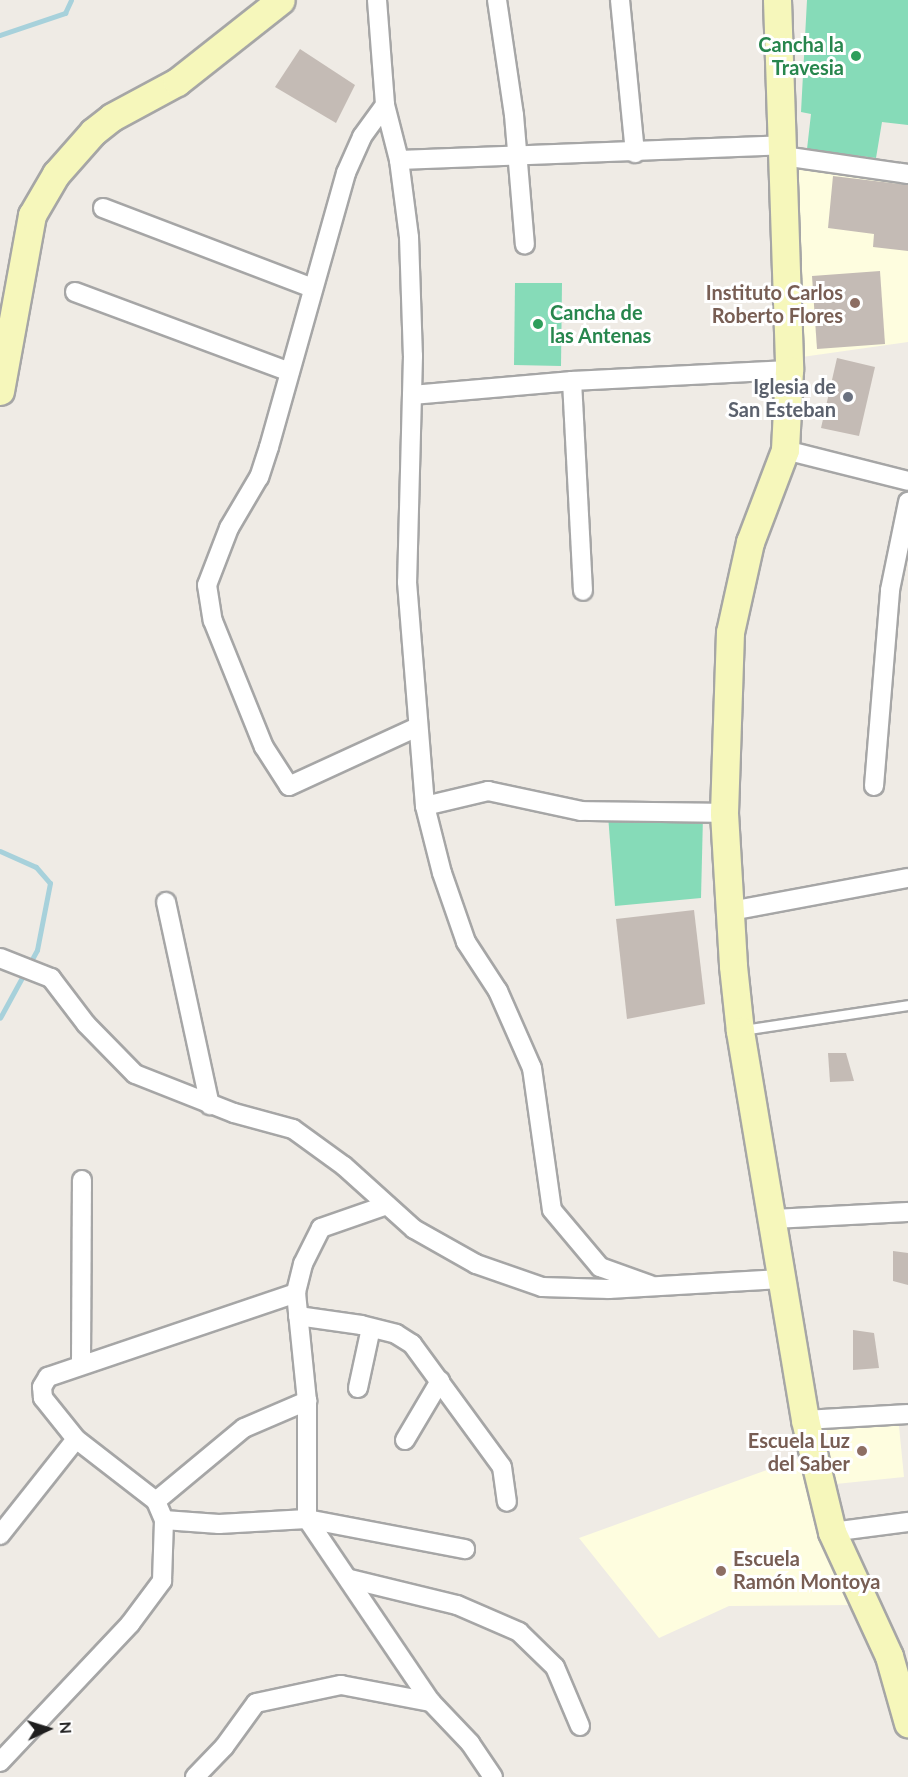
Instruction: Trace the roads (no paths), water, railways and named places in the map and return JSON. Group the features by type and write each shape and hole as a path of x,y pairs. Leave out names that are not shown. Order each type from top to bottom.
{"street":[{"path":"0,391 32,215 56,174 93,132 112,117 177,82 281,0"},
{"path":"377,0 386,105 399,160 409,237 412,394 407,582 425,806 442,873 466,942 498,991 532,1068 552,1210 600,1267 650,1285"},
{"path":"497,0 518,156 525,245"},
{"path":"620,0 635,153"},
{"path":"777,0 789,370 785,450 750,542 730,632 724,813 740,1031 805,1420 832,1532 889,1656 908,1723"},
{"path":"386,105 362,137 346,173 259,477 229,528 207,585 213,621 264,747 289,786 417,727"},
{"path":"399,160 783,151 908,174"},
{"path":"103,208 313,288"},
{"path":"75,292 290,372"},
{"path":"412,394 572,381 789,370"},
{"path":"572,381 583,591"},
{"path":"785,450 908,482"},
{"path":"874,786 890,590 908,502"},
{"path":"425,806 488,791 581,811 724,813"},
{"path":"731,911 908,878"},
{"path":"166,902 210,1105"},
{"path":"8,961 51,978 86,1024 135,1074 210,1105 293,1129 414,1229 476,1264 542,1287 609,1289 781,1278"},
{"path":"81,1365 82,1180"},
{"path":"387,1205 321,1228 303,1264 296,1293 307,1401 306,1519 350,1579 431,1702 470,1743 493,1777"},
{"path":"773,1219 908,1212"},
{"path":"3,1752 130,1624 162,1581 164,1520 156,1501 76,1439 43,1398 42,1387 48,1377 296,1293"},
{"path":"298,1316 396,1334 412,1344 502,1467 507,1502"},
{"path":"358,1388 371,1328"},
{"path":"405,1440 441,1381"},
{"path":"156,1501 244,1428 307,1401"},
{"path":"805,1420 908,1414"},
{"path":"0,1535 76,1439"},
{"path":"164,1520 219,1524 306,1519 465,1549"},
{"path":"832,1532 908,1522"},
{"path":"350,1579 457,1605 519,1632 555,1667 580,1726"},
{"path":"195,1777 224,1747 256,1703 341,1685 431,1702"}],"lane":[{"path":"740,1031 908,1005"}],"waterway":[{"path":"0,35 65,13 71,0"},
{"path":"0,851 36,867 50,883 37,950 0,1018"}],"place":[{"name":"Cancha la Travesia","path":"856,56"},
{"name":"Instituto Carlos Roberto Flores","path":"855,303"},
{"name":"Cancha de las Antenas","path":"538,324"},
{"name":"Iglesia de San Esteban","path":"848,397"},
{"name":"Escuela Luz del Saber","path":"862,1451"},
{"name":"Escuela Ramón Montoya","path":"721,1571"}]}
